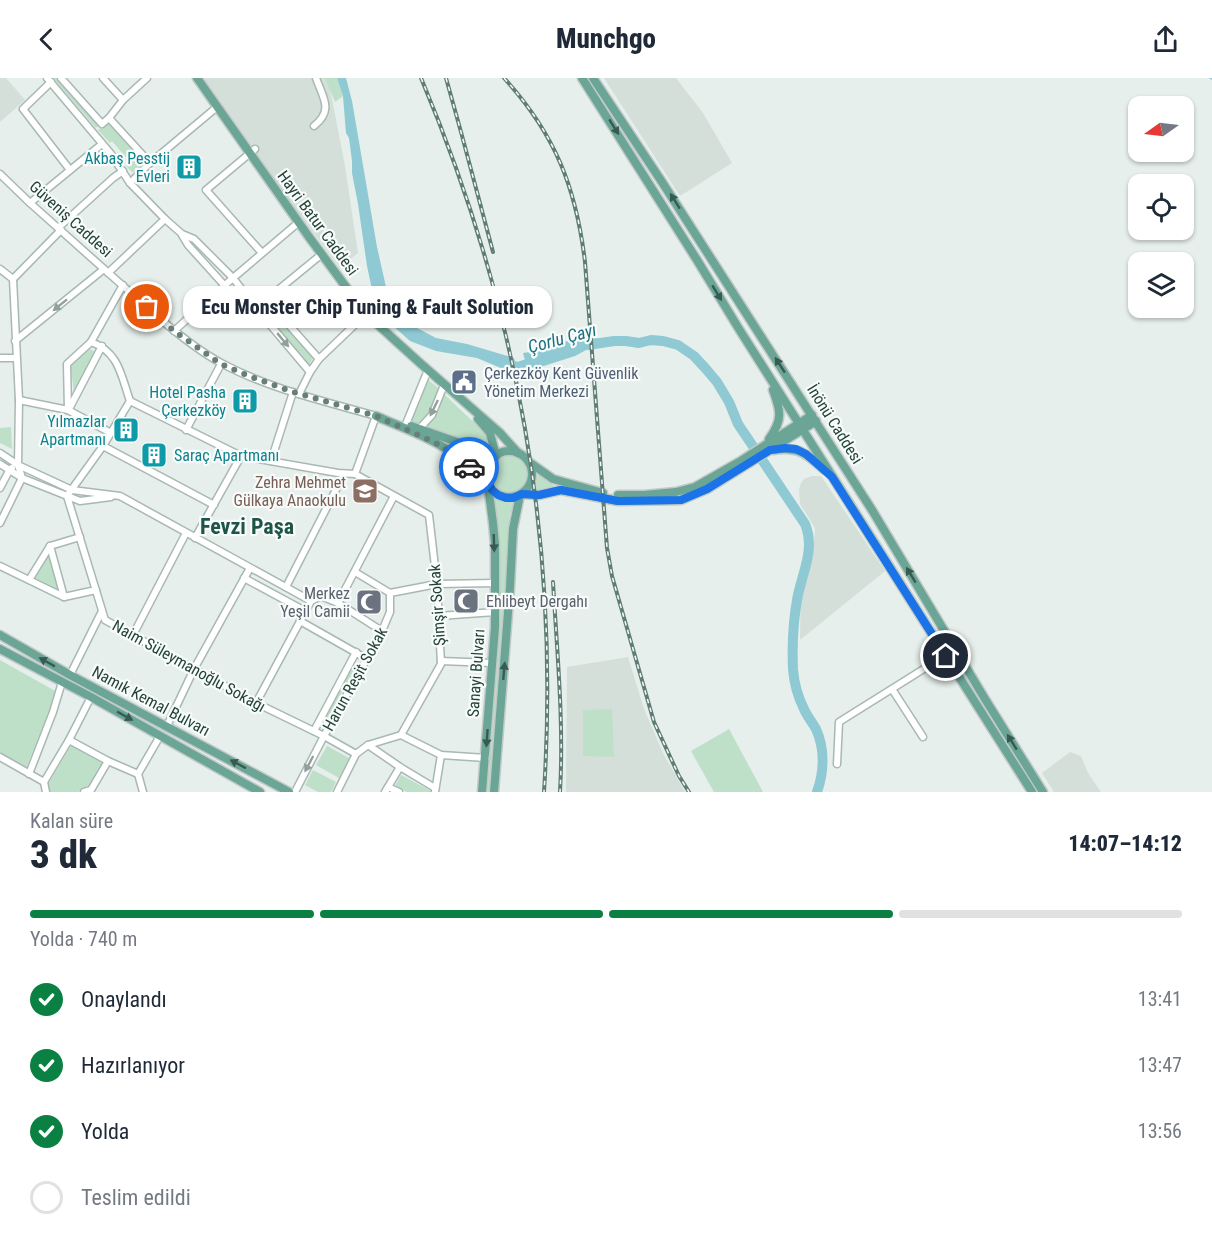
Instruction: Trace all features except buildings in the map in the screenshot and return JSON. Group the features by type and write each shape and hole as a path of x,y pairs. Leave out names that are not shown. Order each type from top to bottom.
{"main road":[{"name":"Hayri Batur Caddesi","path":"197,78 252,151 299,222 366,314 500,433 518,453"},
{"name":"İnönü Caddesi","path":"582,78 1032,792"},
{"name":"İnönü Caddesi","path":"593,78 872,510 1043,792"},
{"path":"765,370 780,408 780,421 768,447"},
{"name":"Hayri Batur Caddesi","path":"458,396 490,433 495,457"},
{"name":"Güveniş Caddesi","path":"376,416 406,424 495,457"},
{"name":"Güveniş Caddesi","path":"376,416 434,442 488,482"},
{"path":"521,494 539,495 561,490 618,501 681,500 707,489 741,464 814,418"},
{"path":"768,447 796,449 806,454 832,477"},
{"path":"529,462 532,477 531,484 526,491 513,498 506,498 492,490 488,482 489,464 495,457 512,451 524,456 554,479 597,492 618,495 676,492 695,487 741,464"},
{"name":"Sanayi Bulvarı","path":"482,792 495,612 495,544 488,482"},
{"name":"Sanayi Bulvarı","path":"494,792 510,597 513,529 521,494"},
{"name":"Namık Kemal Bulvarı","path":"0,635 289,792"},
{"name":"Namık Kemal Bulvarı","path":"0,649 260,792"}],"street":[{"path":"61,78 102,124 147,78"},
{"path":"104,78 123,100"},
{"path":"314,126 323,119 327,106 316,78"},
{"path":"70,170 23,109 49,80 102,144 130,183 165,219 182,234 194,239 233,278 259,306 310,372"},
{"path":"130,183 150,163 217,107"},
{"path":"109,118 150,163"},
{"path":"30,203 102,144"},
{"path":"252,151 206,190 262,253"},
{"path":"0,523 22,478 18,465 19,400 12,279 59,229 123,171"},
{"name":"Güveniş Caddesi","path":"0,174 174,331 221,364 296,393 376,416"},
{"path":"15,342 106,271 165,219"},
{"path":"174,331 299,222"},
{"path":"182,234 188,245 225,286"},
{"path":"259,306 322,254"},
{"path":"0,269 12,279"},
{"path":"69,410 67,364 91,342 123,285"},
{"path":"259,306 281,316 319,359"},
{"path":"270,461 296,393 319,359 366,314"},
{"path":"91,342 102,346 113,357 130,401 186,430 241,456 355,474 394,496 338,603"},
{"path":"69,410 102,346"},
{"path":"0,358 16,358"},
{"path":"186,430 221,364"},
{"path":"406,424 428,370"},
{"path":"419,429 432,415 444,385"},
{"path":"19,400 69,410 111,433"},
{"path":"66,496 104,446 130,401"},
{"path":"355,474 376,416"},
{"path":"104,446 214,505"},
{"path":"0,453 18,465 72,490 120,496 311,601"},
{"path":"195,538 241,456"},
{"path":"0,464 22,478 80,501 120,496"},
{"path":"0,488 10,469 18,465"},
{"path":"286,587 344,474"},
{"name":"Naim Süleymanoğlu Sokağı","path":"66,496 105,620 256,703 356,754"},
{"name":"Şimşir Sokak","path":"394,496 429,515 437,584 441,661 401,735"},
{"path":"133,635 186,534"},
{"path":"29,580 50,546 80,537"},
{"path":"50,546 64,597"},
{"path":"167,726 194,669 250,568"},
{"path":"1,570 29,580 64,597 96,590"},
{"path":"355,572 390,593 437,584 495,583"},
{"path":"244,578 305,611"},
{"name":"Harun Reşit Sokak","path":"295,792 382,631 390,612 390,593"},
{"path":"256,703 311,601 321,596 338,603 382,631"},
{"path":"70,675 102,611"},
{"path":"439,616 495,612"},
{"path":"300,621 367,658"},
{"name":"Harun Reşit Sokak","path":"314,731 356,652"},
{"path":"837,764 840,722 946,656"},
{"path":"441,661 492,663"},
{"path":"29,774 62,682"},
{"path":"892,689 923,737"},
{"path":"46,792 44,782 91,697"},
{"path":"337,792 356,754 368,745 401,735 441,755 486,758"},
{"path":"143,792 138,774 160,736"},
{"path":"69,740 138,774"},
{"path":"368,745 435,790 441,755"},
{"path":"0,757 44,782"},
{"path":"84,792 90,790 108,761"},
{"path":"399,792 387,789 400,767"}],"shaded area":[{"path":"0,78 6,78 25,100 0,122"},
{"path":"202,78 328,78 345,166 358,253 340,268 246,142"},
{"path":"604,78 676,78 703,113 732,163 680,196"},
{"path":"821,476 885,571 800,640 801,570 814,541 815,528 800,504 799,489 804,479"},
{"path":"628,657 644,709 663,753 685,792 566,792 567,667"},
{"path":"1070,752 1081,756 1088,773 1101,792 1054,792 1042,773"}],"green space":[{"path":"53,78 57,78 99,125 96,128"},
{"path":"325,78 337,78 343,96 335,102"},
{"path":"106,123 110,123 146,164 136,172 132,172 126,166 130,162 112,141 110,143 98,130"},
{"path":"261,312 276,318 311,354 313,358 309,365"},
{"path":"90,349 96,352 74,394 72,364"},
{"path":"426,378 438,388 431,412 417,425 410,422"},
{"path":"444,394 485,433 489,438 489,447 426,427 438,413"},
{"path":"11,427 12,449 0,443 0,428"},
{"path":"449,444 488,456 481,474"},
{"path":"509,456 522,461 527,474 522,487 509,492 496,487 491,474 496,461"},
{"path":"538,472 555,487 532,492"},
{"path":"491,494 501,501 514,502 509,526 490,792 487,792 497,626 498,562 497,523"},
{"path":"49,551 59,591 35,578"},
{"path":"0,660 57,692 26,768 0,753"},
{"path":"354,665 356,667 324,725 322,724"},
{"path":"612,709 614,757 583,756 583,710"},
{"path":"729,729 763,792 714,792 691,751"},
{"path":"72,744 104,762 89,788 77,792 48,792 46,788"},
{"path":"327,746 349,758 339,778 316,765"},
{"path":"313,770 336,782 331,792 318,792 305,785"},
{"path":"401,775 431,792 407,792 395,786"}],"water":[{"path":"337,78 346,78 352,101 377,247 386,287 396,307 415,327 436,338 467,344 514,358 516,365 513,373 477,358 436,351 410,341 391,324 374,299 352,173 343,96"},
{"path":"583,336 600,339 600,344 575,356 528,371 523,353 537,351"}],"waterway":[{"name":"Çorlu Çayı","path":"588,345 614,341 639,343 651,340 663,341 678,345 694,356 717,382 738,424 805,524 809,543 796,609 793,669 800,700 816,729 821,744 822,769 817,792"},
{"name":"Çorlu Çayı","path":"502,363 518,367 539,360"}],"railway":[{"path":"421,78 455,165 483,252 507,339 525,428 538,517 545,608 547,699 544,792"},
{"path":"446,78 493,252"},
{"path":"504,78 522,99 550,141 576,209 585,262 607,548 612,576 654,722 689,792"},
{"path":"553,582 561,713 560,792"}],"way so far":[{"path":"147,307 174,331 221,364 293,392 376,416 434,442 469,467"}],"place":[{"name":"Akbaş Pesstij Evleri","path":"189,167"},
{"name":"Ecu Monster Chip Tuning & Fault Solution","path":"147,307"},
{"name":"Çerkezköy Kent Güvenlik Yönetim Merkezi","path":"464,382"},
{"name":"Hotel Pasha Çerkezköy","path":"245,401"},
{"name":"Yılmazlar Apartmanı","path":"126,430"},
{"name":"Saraç Apartmanı","path":"154,455"},
{"name":"Zehra Mehmet Gülkaya Anaokulu","path":"365,491"},
{"name":"Ehlibeyt Dergahı","path":"466,601"},
{"name":"Merkez Yeşil Camii","path":"369,602"}],"district":[{"name":"Fevzi Paşa","path":"247,526"}],"route":[{"path":"469,467 486,478 492,490 506,498 561,490 618,501 667,501 681,500 707,489 770,450 796,449 806,454 832,477 946,656"}]}
